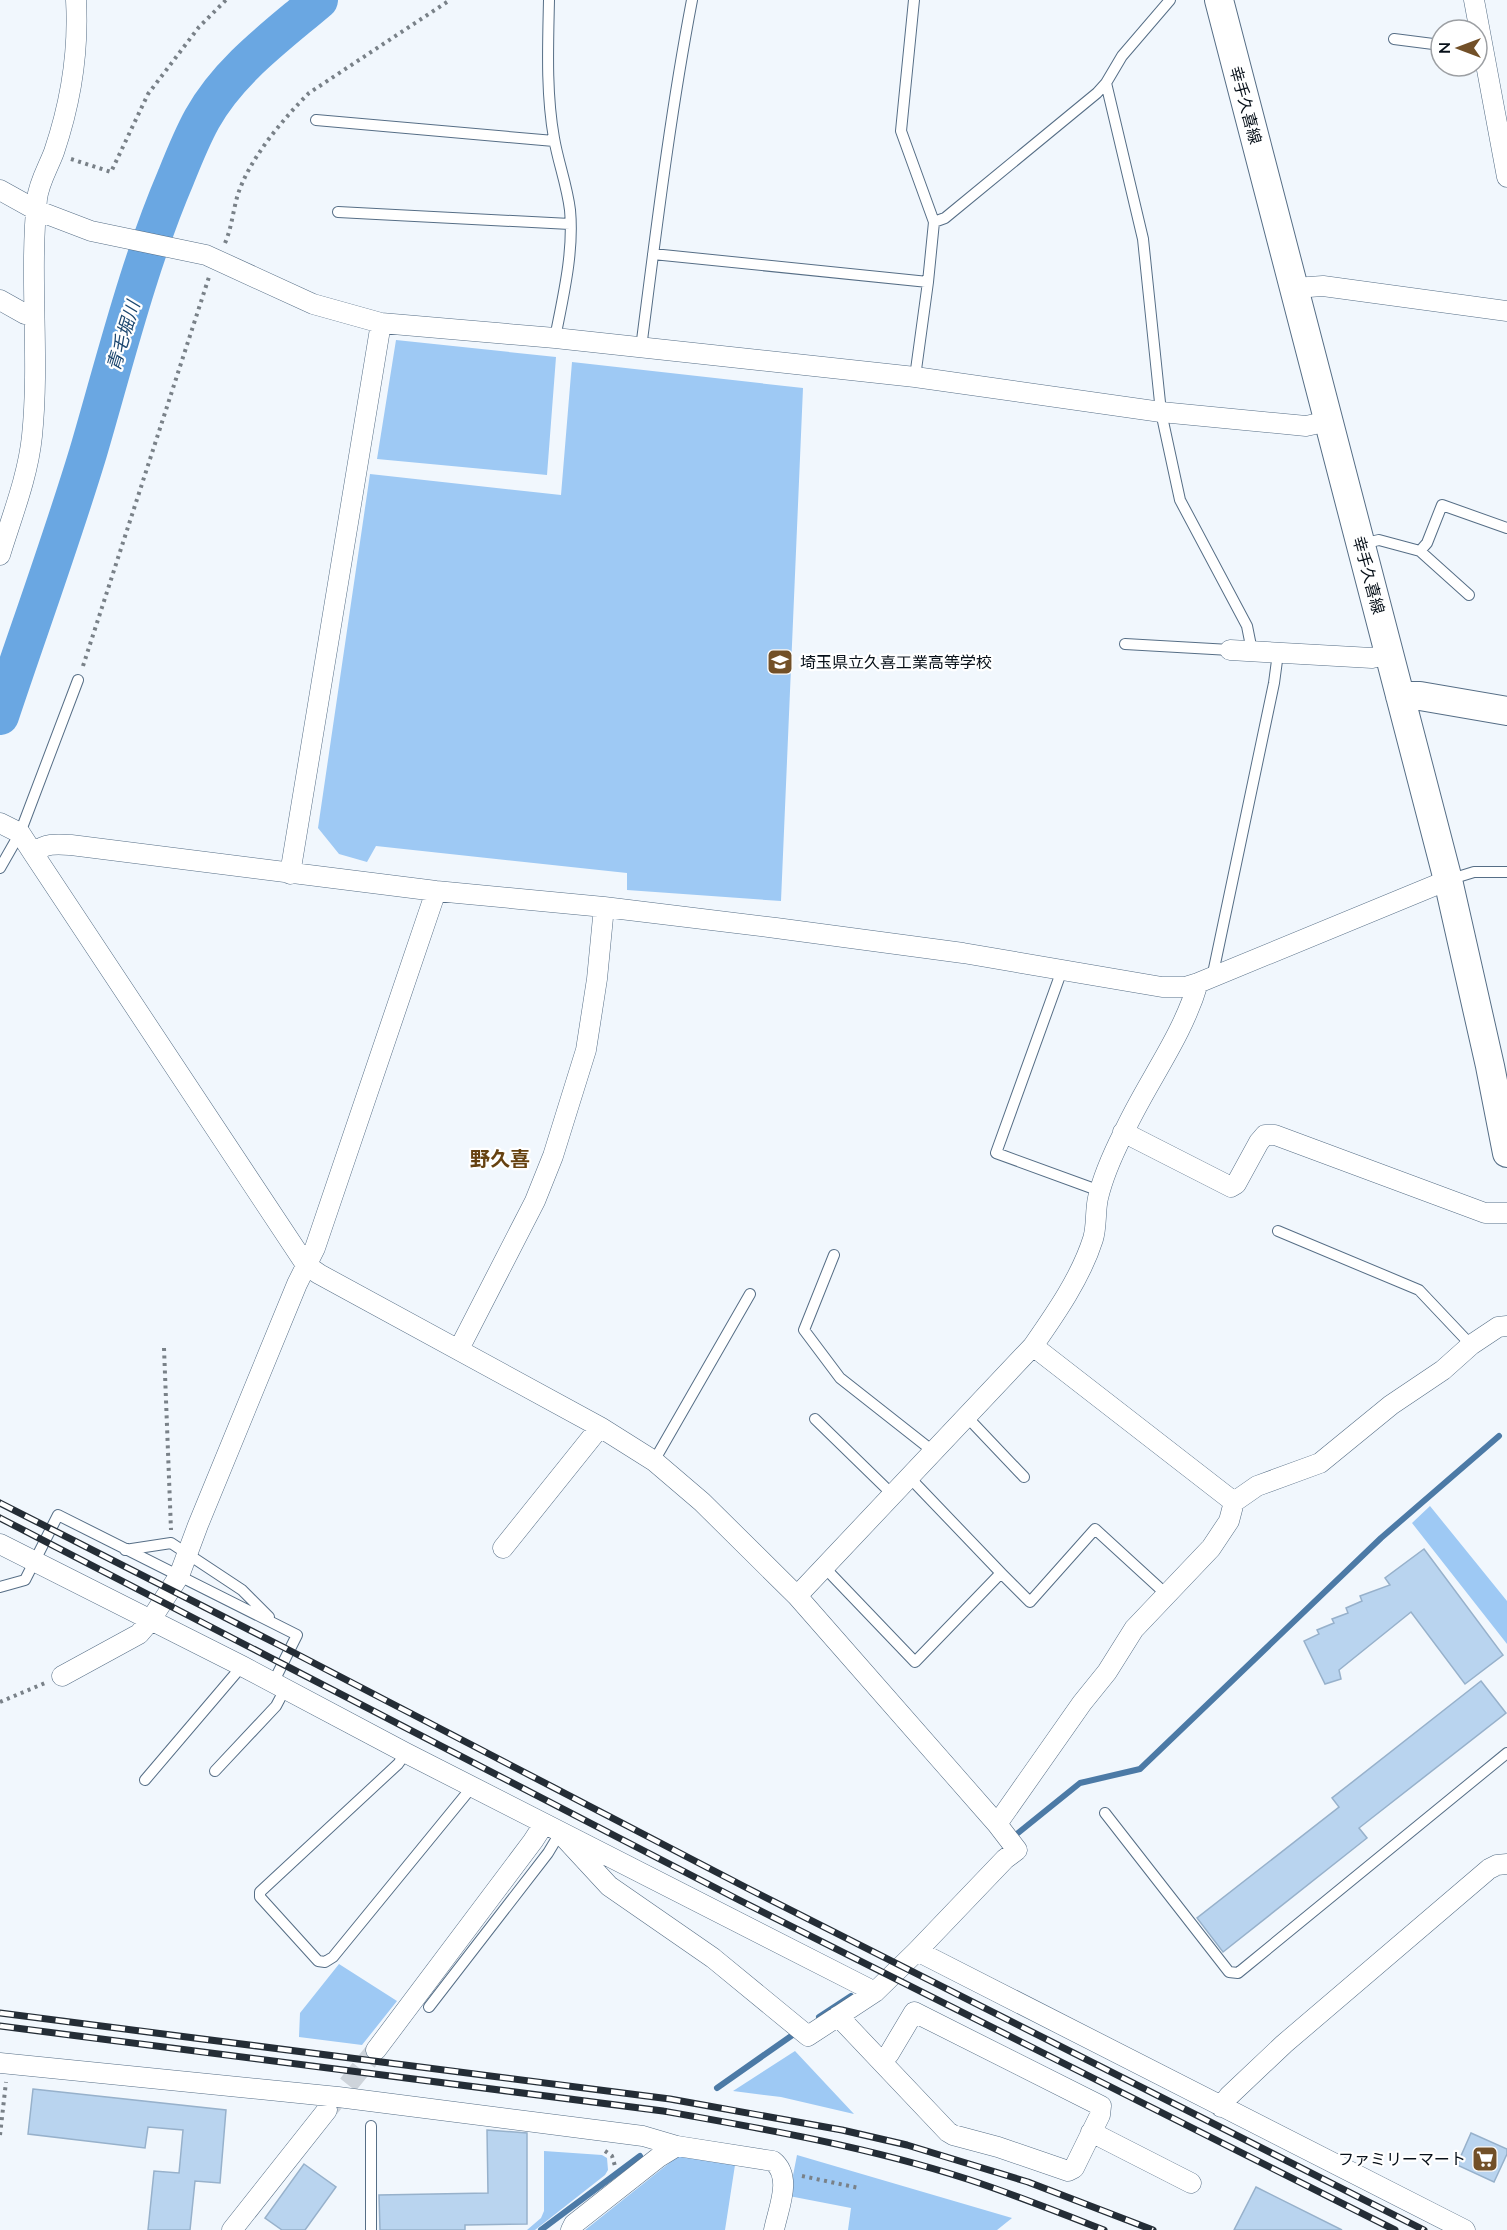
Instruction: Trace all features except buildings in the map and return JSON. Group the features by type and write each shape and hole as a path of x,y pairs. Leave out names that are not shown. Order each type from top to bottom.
{"main road":[{"name":"幸手久喜線","path":"1219,0 1448,880 1507,1153"},
{"path":"1400,696 1420,696 1507,711"}],"street":[{"path":"0,555 26,470 32,438 36,210 41,182 54,153 72,90 77,56 76,0"},
{"path":"1474,0 1476,18"},
{"path":"1486,78 1507,177"},
{"path":"0,190 36,210 91,231 206,255 313,304 381,323 555,338 915,377 1161,412 1306,426 1329,421"},
{"path":"1294,288 1323,286 1507,311"},
{"path":"0,300 25,314 34,316"},
{"path":"290,874 381,323"},
{"path":"1230,650 1372,658 1390,654"},
{"path":"11,828 33,853 306,1265 600,1427 654,1461 702,1502 797,1596 997,1824 1017,1850 1005,1859 875,1992 808,2036 713,1958 609,1886 552,1829"},
{"path":"33,853 42,846 71,845 436,891 604,907 963,953 1162,987 1185,987 1205,981 1448,880"},
{"path":"62,1676 139,1634 179,1576 198,1525 319,1237 431,912 436,891"},
{"path":"459,1349 535,1201 553,1156 586,1050 597,979 604,907"},
{"path":"797,1596 1034,1346 1059,1310 1094,1237 1100,1191 1123,1132 1185,1022 1205,981"},
{"path":"1123,1132 1231,1187 1236,1184 1259,1142 1265,1135 1275,1135 1485,1213 1507,1213"},
{"path":"997,1824 1082,1703 1107,1672 1134,1629 1211,1548 1229,1521 1234,1502 1257,1486 1309,1469 1320,1463 1392,1406 1443,1370 1471,1345 1500,1327 1507,1326"},
{"path":"1034,1346 1234,1502"},
{"path":"503,1548 600,1427"},
{"path":"0,1544 242,1666 552,1829 875,1992"},
{"path":"376,2050 533,1841 552,1829"},
{"path":"1221,2107 1229,2096 1284,2044 1480,1877 1497,1866 1507,1864"},
{"path":"917,1951 1465,2230"},
{"path":"838,2016 948,2132 953,2135 998,2147 1068,2171 1074,2168 1100,2115 1101,2106 914,2012 889,2054 881,2061"},
{"path":"4,2064 338,2097 643,2136 677,2146 773,2162 779,2166 783,2174 774,2230"},
{"path":"232,2230 327,2110"},
{"path":"1091,2132 1191,2183"},
{"path":"571,2230 573,2224 659,2157 677,2146"}],"lane":[{"path":"549,0 548,55 554,141 570,211 565,291 555,338"},
{"path":"641,348 678,76 692,0"},
{"path":"914,0 901,131 934,222 915,377"},
{"path":"934,222 945,218 1097,93 1106,83 1122,56 1170,0"},
{"path":"1394,39 1429,43"},
{"path":"1106,83 1143,239 1161,412 1180,500 1246,626 1252,651"},
{"path":"316,120 554,141"},
{"path":"338,212 570,224"},
{"path":"653,254 928,282"},
{"path":"1420,551 1427,543 1442,505 1507,528"},
{"path":"1361,544 1379,540 1420,551 1469,595"},
{"path":"1125,644 1230,650"},
{"path":"1205,981 1274,683 1278,652"},
{"path":"0,868 11,828 78,680"},
{"path":"1448,880 1474,873 1507,872"},
{"path":"1062,970 996,1153 1100,1191"},
{"path":"1278,1231 1419,1290 1471,1345"},
{"path":"834,1255 804,1330 840,1378 934,1452"},
{"path":"654,1461 750,1294"},
{"path":"967,1417 1024,1477"},
{"path":"815,1419 893,1495"},
{"path":"909,1478 1030,1602 1095,1529 1166,1594"},
{"path":"0,1587 25,1580 58,1515 297,1635 279,1686 276,1706 215,1771"},
{"path":"125,1550 171,1543 242,1590 276,1624"},
{"path":"825,1568 915,1662 1001,1574"},
{"path":"145,1780 242,1666"},
{"path":"405,1753 398,1764 260,1892 260,1896 318,1961 325,1962 333,1957 472,1787"},
{"path":"1105,1813 1229,1972 1238,1973 1507,1753"},
{"path":"429,2007 548,1853 552,1829"},
{"path":"371,2126 371,2230"}],"path":[{"path":"54,153 111,172 148,94 193,35 226,0"},
{"path":"78,680 208,279"},
{"path":"164,1348 171,1543"},
{"path":"0,1702 62,1676"},
{"path":"0,2135 4,2064"},
{"path":"597,2151 606,2151 612,2156 616,2164 613,2170"},
{"path":"783,2174 859,2188"}],"shaded area":[{"path":"396,340 556,357 547,475 377,459"},
{"path":"572,362 803,388 781,901 627,890 627,873 376,846 367,862 339,854 318,828 370,474 561,495"},
{"path":"1430,1506 1507,1601 1507,1644 1412,1523"},
{"path":"339,1964 397,2001 362,2045 299,2037 300,2013"},
{"path":"795,2051 854,2114 781,2097 733,2091"},
{"path":"544,2151 602,2155 607,2158 608,2170 605,2175 535,2230 527,2230 541,2218 544,2211"},
{"path":"797,2155 1012,2218 997,2230 848,2230 851,2208 789,2196"},
{"path":"678,2156 735,2165 725,2230 585,2230"}],"waterway":[{"name":"青毛堀川","path":"0,716 78,486 150,245 188,147 213,101 240,69 319,0"},
{"path":"1018,1833 1080,1783 1140,1769 1381,1538 1499,1436"},
{"path":"819,2017 851,1996"},
{"path":"717,2088 794,2034"},
{"path":"541,2230 640,2156"}],"tunnel":[{"path":"329,2108 376,2050"}],"railway":[{"path":"0,1503 747,1888 1424,2230"},
{"path":"0,1518 739,1900 1395,2230"},
{"path":"0,2013 670,2099 842,2130 907,2145 1028,2182 1153,2230"},
{"path":"0,2026 663,2111 740,2125 892,2157 967,2179 1104,2230"}],"place":[{"name":"埼玉県立久喜工業高等学校","path":"780,662"},
{"name":"ファミリーマート","path":"1485,2159"}],"district":[{"name":"野久喜","path":"500,1158"}]}
